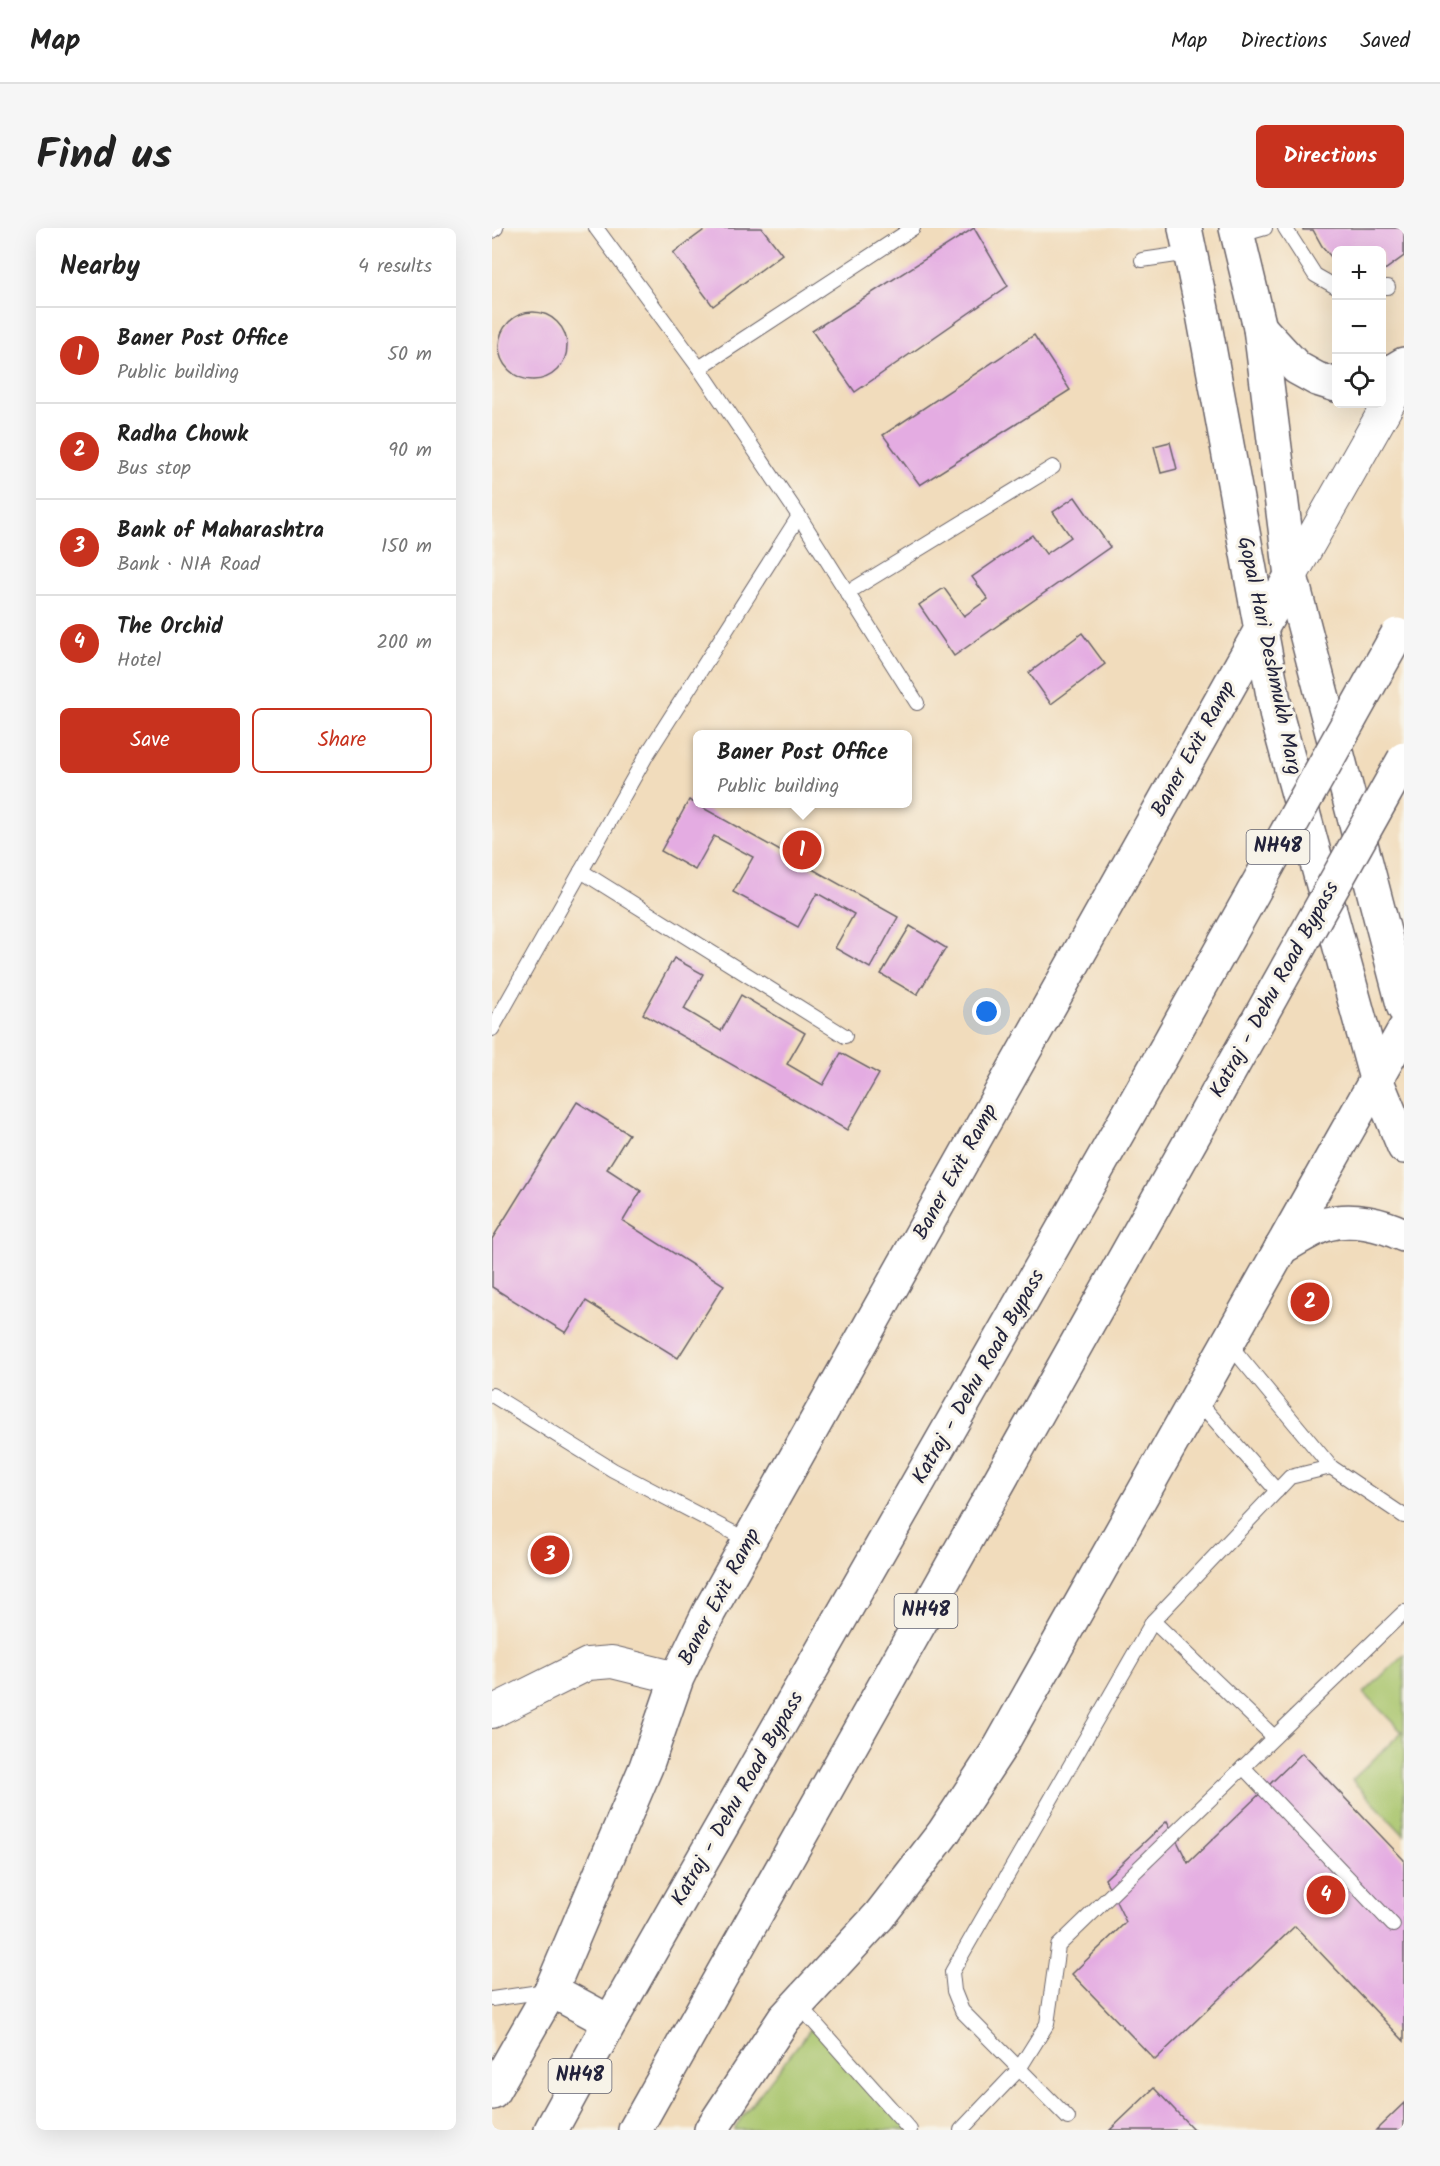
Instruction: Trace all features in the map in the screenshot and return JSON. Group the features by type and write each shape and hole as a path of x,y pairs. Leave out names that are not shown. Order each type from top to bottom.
{"main road":[{"name":"Gopal Hari Deshmukh Marg","path":"1246,231 1291,576 1404,1008"},
{"name":"Gopal Hari Deshmukh Marg","path":"1187,241 1277,717 1376,1079 1404,1147"},
{"path":"1260,328 1297,368 1317,379 1332,384"},
{"path":"1386,375 1404,364"},
{"name":"Baner Exit Ramp","path":"492,2093 551,1990 646,1767 677,1678 709,1612 1291,576"},
{"name":"Katraj - Dehu Road Bypass","path":"551,2130 610,2022 1160,1059 1400,629"},
{"name":"Katraj - Dehu Road Bypass","path":"634,2130 1404,759"},
{"path":"711,2130 784,2019 879,1916 956,1813 1000,1747 1404,1030"},
{"path":"1281,1248 1327,1224 1352,1221 1385,1226 1404,1235"},
{"path":"551,1990 610,2022"}],"street":[{"name":"Baner Exit Ramp","path":"1291,576 1404,375"},
{"path":"492,1712 588,1665 612,1662 677,1678"}],"lane":[{"path":"492,231 496,228"},
{"path":"596,228 699,368 799,516 917,703"},
{"path":"699,368 913,228"},
{"path":"1285,228 1315,275 1332,285"},
{"path":"1142,260 1187,241"},
{"path":"847,593 1053,467"},
{"path":"492,1029 646,756 799,516"},
{"path":"581,871 844,1036"},
{"path":"1228,1343 1331,1467 1404,1516"},
{"path":"492,1395 612,1470 748,1541"},
{"path":"1196,1398 1277,1491"},
{"path":"1068,2118 962,2011 954,1990 952,1972 1153,1621 1290,1478 1331,1467"},
{"path":"963,2130 1019,2069 1047,2024 1058,1946 1404,1612"},
{"path":"1153,1621 1274,1737"},
{"path":"1244,1767 1393,1925"},
{"path":"492,1999 551,1990"},
{"path":"798,2004 910,2130"}],"green space":[{"path":"1404,1654 1404,1835 1352,1780 1402,1732 1364,1693"},
{"path":"816,2022 918,2130 734,2130"}],"building":[{"path":"707,228 762,228 782,254 713,306 673,253"},
{"path":"974,228 1008,286 855,392 812,331"},
{"path":"1303,228 1404,228 1404,256 1386,269 1386,246 1332,246 1332,258 1313,230 1303,230"},
{"path":"533,312 546,315 557,322 564,333 567,346 564,359 557,370 546,377 533,380 520,377 509,370 502,359 499,346 502,333 509,322 520,315"},
{"path":"1034,335 1070,390 920,485 883,435"},
{"path":"1170,442 1177,469 1161,473 1154,446"},
{"path":"1075,497 1110,547 954,656 919,605 944,588 964,616 988,599 972,577 1032,535 1046,554 1071,537 1053,512"},
{"path":"1082,633 1105,664 1051,704 1029,673"},
{"path":"689,800 693,802 693,808 703,808 898,917 870,968 835,948 854,914 817,893 798,927 733,892 753,857 714,836 695,870 661,851"},
{"path":"910,926 946,948 917,995 881,974"},
{"path":"674,958 703,974 684,1009 721,1031 741,995 805,1033 787,1064 823,1085 841,1053 879,1074 847,1130 643,1014"},
{"path":"577,1102 629,1134 607,1169 641,1191 623,1221 724,1285 678,1358 586,1301 566,1333 492,1287 492,1239"},
{"path":"1302,1753 1404,1860 1404,2041 1295,1926 1155,2060 1072,1974 1126,1922 1105,1879 1167,1821 1188,1863"},
{"path":"1154,2088 1194,2130 1110,2130"},
{"path":"1404,2103 1404,2130 1376,2130"}],"place":[{"name":"Baner Post Office","path":"802,850"},
{"name":"Radha Chowk","path":"1310,1302"},
{"name":"Bank of Maharashtra","path":"550,1555"},
{"name":"The Orchid","path":"1326,1895"}]}
